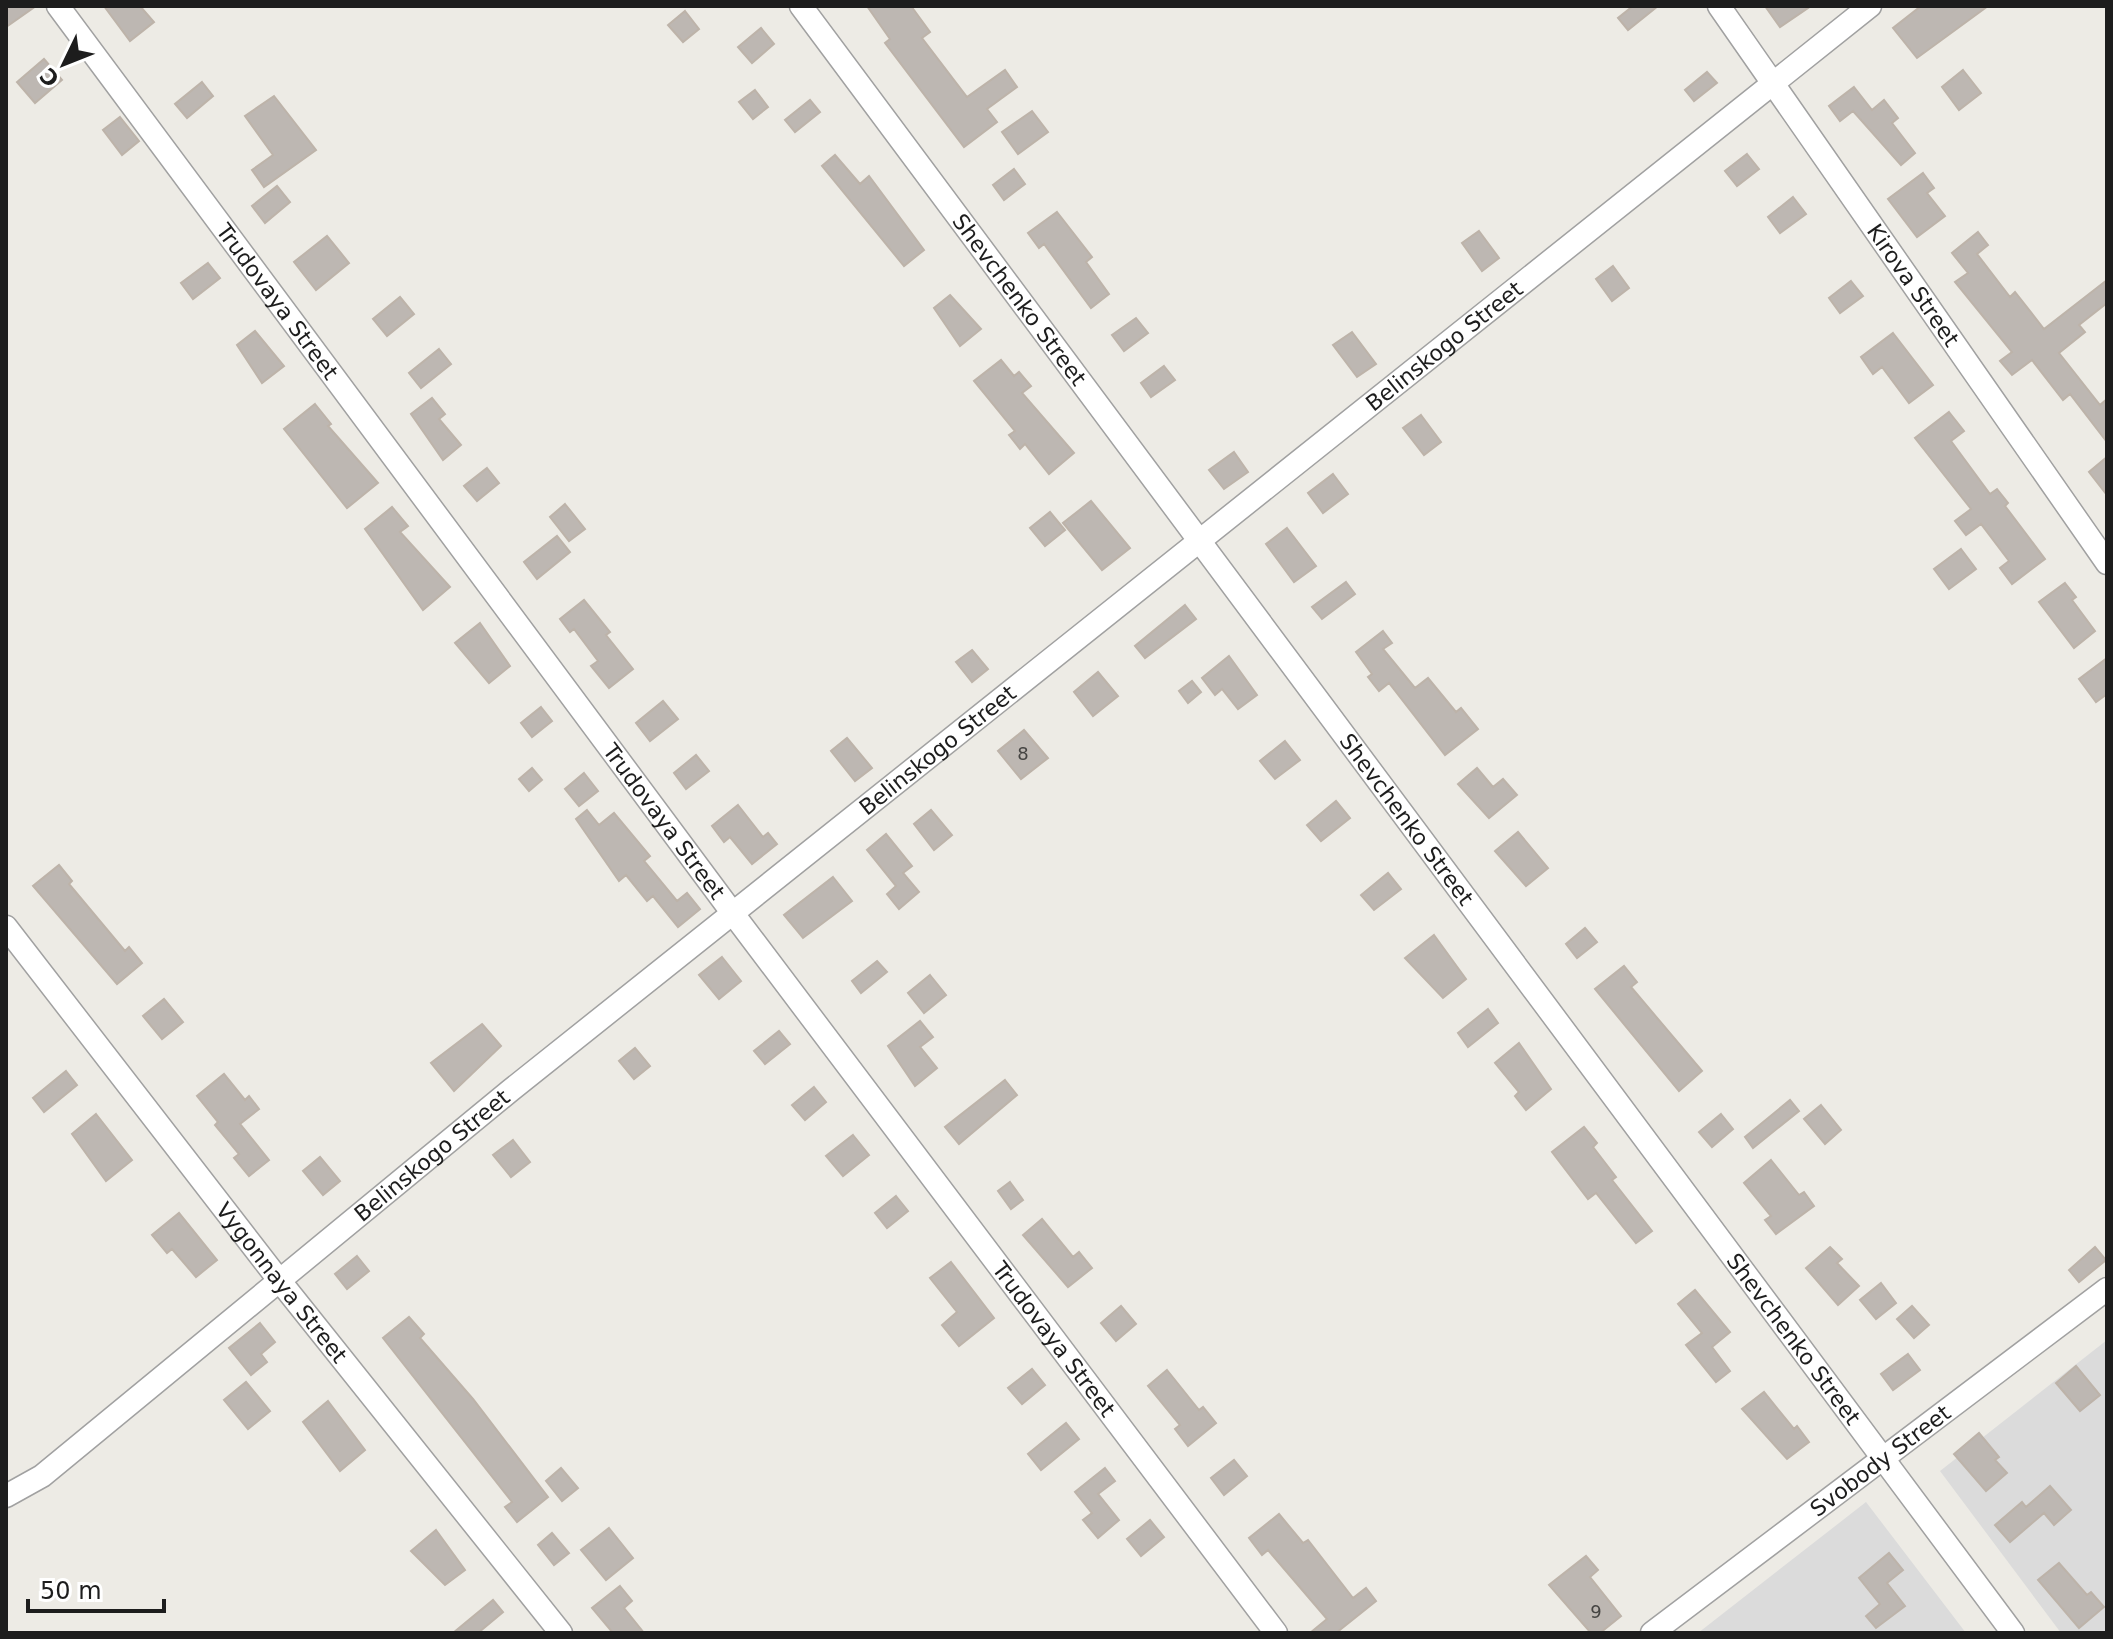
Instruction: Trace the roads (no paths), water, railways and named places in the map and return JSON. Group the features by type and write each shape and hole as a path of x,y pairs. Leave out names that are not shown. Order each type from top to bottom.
{"street":[{"name":"Trudovaya Street","path":"58,6 734,915 1276,1633"},
{"name":"Shevchenko Street","path":"801,6 2013,1633"},
{"name":"Kirova Street","path":"1719,6 1771,85 2107,563"},
{"name":"Belinskogo Street","path":"6,1496 42,1476 511,1090 1870,6"},
{"name":"Vygonnaya Street","path":"6,927 279,1280 561,1633"},
{"name":"Svobody Street","path":"1652,1633 2107,1289"}]}
